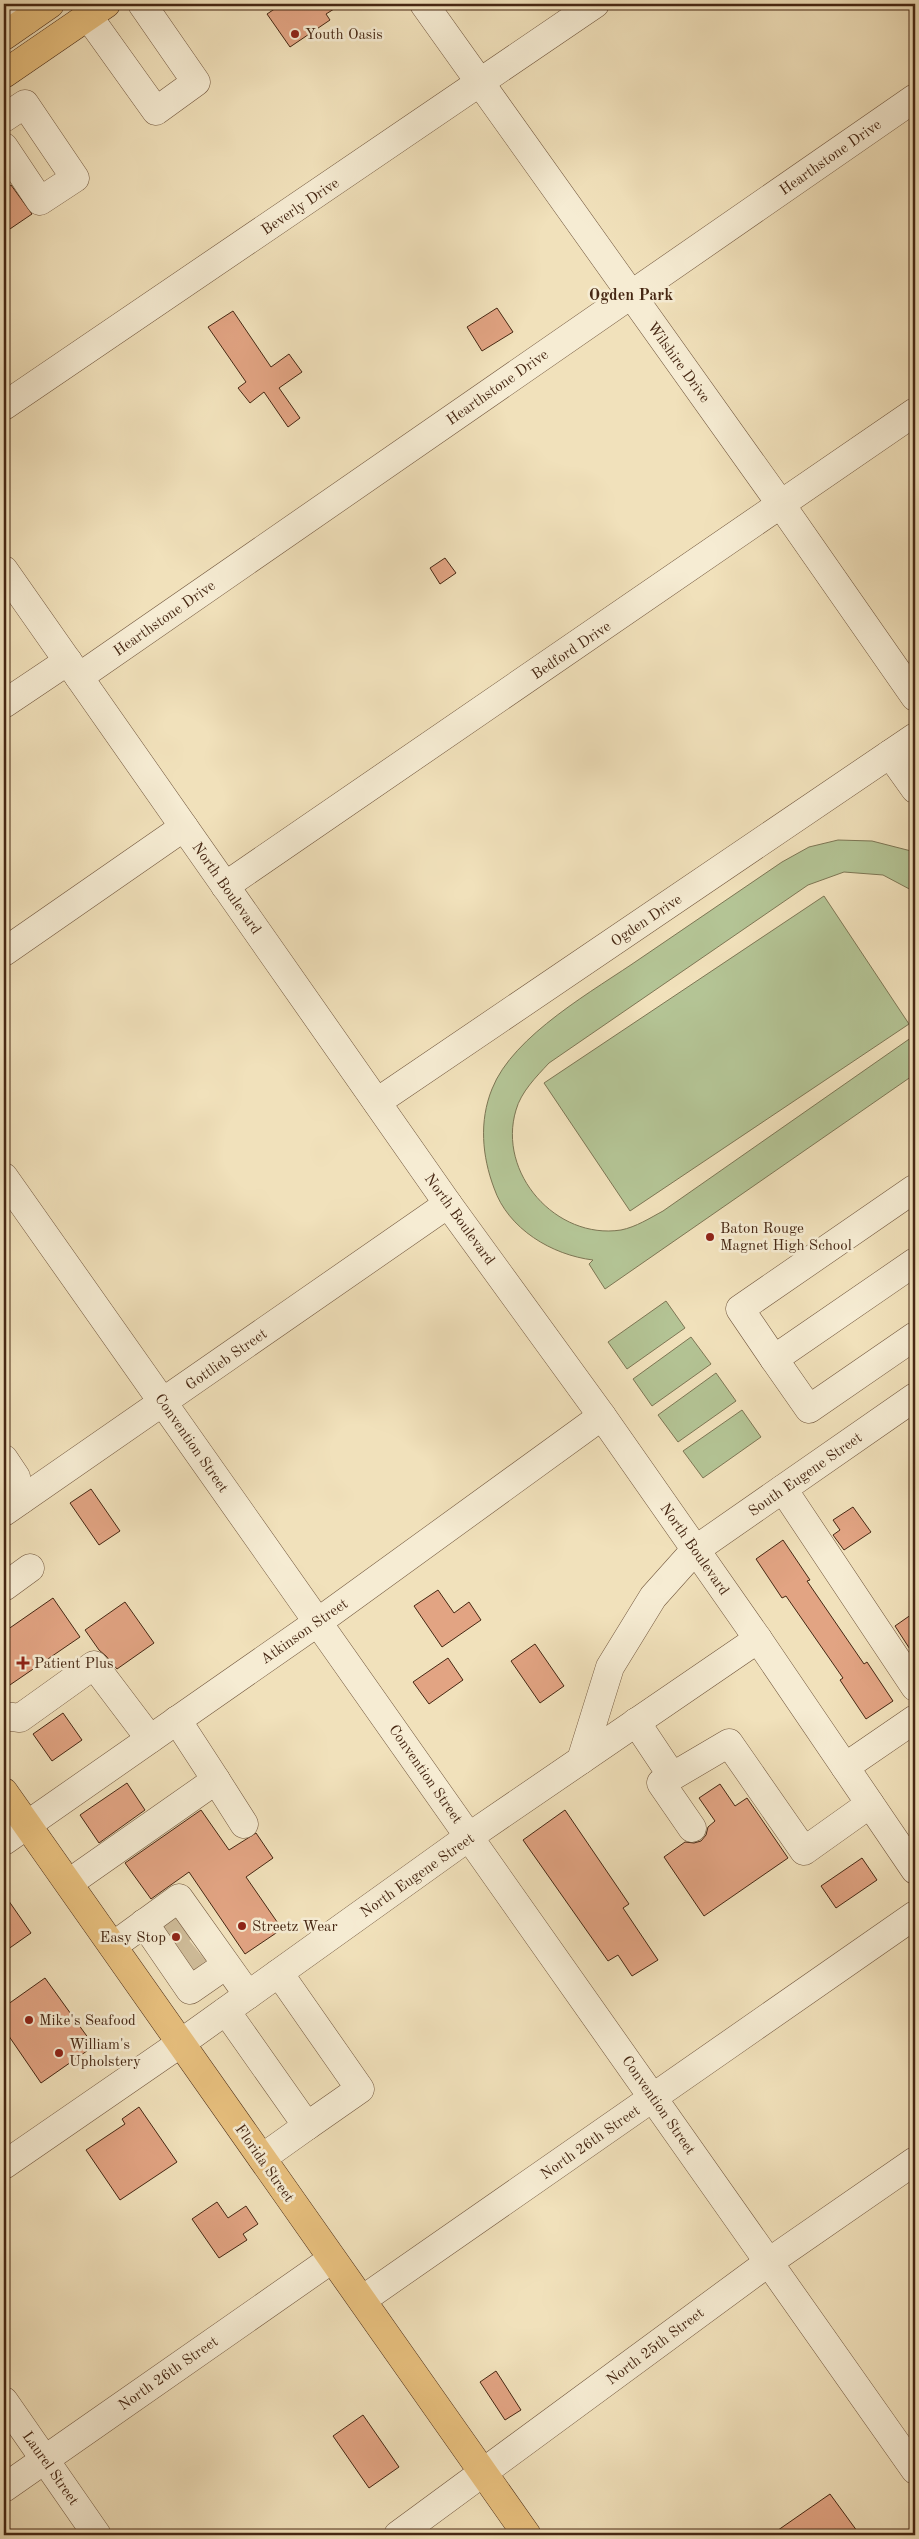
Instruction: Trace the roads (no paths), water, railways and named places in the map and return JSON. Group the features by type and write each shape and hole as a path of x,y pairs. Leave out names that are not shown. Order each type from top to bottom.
{"main road":[{"path":"4,36 21,12 50,4"},
{"path":"4,74 97,10"},
{"name":"Florida Street","path":"4,1792 527,2535"}],"street":[{"path":"97,10 156,111 196,82 142,4"},
{"name":"Wilshire Drive","path":"424,4 782,506 915,697"},
{"name":"Beverly Drive","path":"4,406 482,83 595,4"},
{"name":"Hearthstone Drive","path":"4,704 73,669 631,294 915,98"},
{"path":"4,147 40,202 75,178 25,104 6,111"},
{"name":"Bedford Drive","path":"225,886 782,506 915,412"},
{"name":"North Boulevard","path":"4,570 448,1204 602,1416 758,1639 915,1870"},
{"name":"Ogden Drive","path":"377,1102 915,737"},
{"path":"890,754 915,789"},
{"path":"4,952 184,826"},
{"name":"Convention Street","path":"4,1177 769,2262 907,2440 915,2470"},
{"path":"915,1190 740,1309 809,1409 915,1336"},
{"name":"Gottlieb Street","path":"12,1506 448,1204"},
{"path":"774,1359 915,1262"},
{"name":"South Eugene Street","path":"581,1760 610,1667 653,1597 695,1550 915,1397"},
{"name":"Atkinson Street","path":"4,1841 318,1622 602,1416"},
{"path":"4,1459 16,1477 12,1506"},
{"path":"783,1489 915,1687"},
{"path":"4,1587 30,1568"},
{"name":"North Eugene Street","path":"4,2164 181,2043 470,1836 758,1639"},
{"path":"4,1716 20,1718 94,1665 150,1740"},
{"path":"845,1767 915,1719"},
{"path":"178,1720 244,1824"},
{"path":"636,1722 672,1776"},
{"path":"692,1828 660,1783 729,1743 804,1851 870,1804"},
{"path":"68,1883 216,1780"},
{"path":"113,1946 179,1898 183,1949 190,1990 226,1965"},
{"name":"North 26th Street","path":"362,2300 915,1915"},
{"path":"144,1923 183,1949 226,1965 248,1995"},
{"path":"154,2005 183,1949"},
{"path":"262,2158 360,2089 279,1973"},
{"path":"226,2010 306,2126"},
{"name":"North 25th Street","path":"398,2535 484,2474 769,2262 915,2161"},
{"name":"North 26th Street","path":"4,2488 332,2258"},
{"name":"Laurel Street","path":"4,2401 97,2535"}],"tunnel":[{"path":"166,1941 183,1928"},
{"path":"181,1963 197,1950"}],"place":[{"name":"Youth Oasis","path":"295,34"},
{"name":"Baton Rouge Magnet High School","path":"710,1237"},
{"name":"Patient Plus","path":"23,1663"},
{"name":"Streetz Wear","path":"242,1926"},
{"name":"Easy Stop","path":"176,1937"},
{"name":"Mike's Seafood","path":"29,2020"},
{"name":"William's Upholstery","path":"59,2053"}],"district":[{"name":"Ogden Park","path":"631,294"}]}
